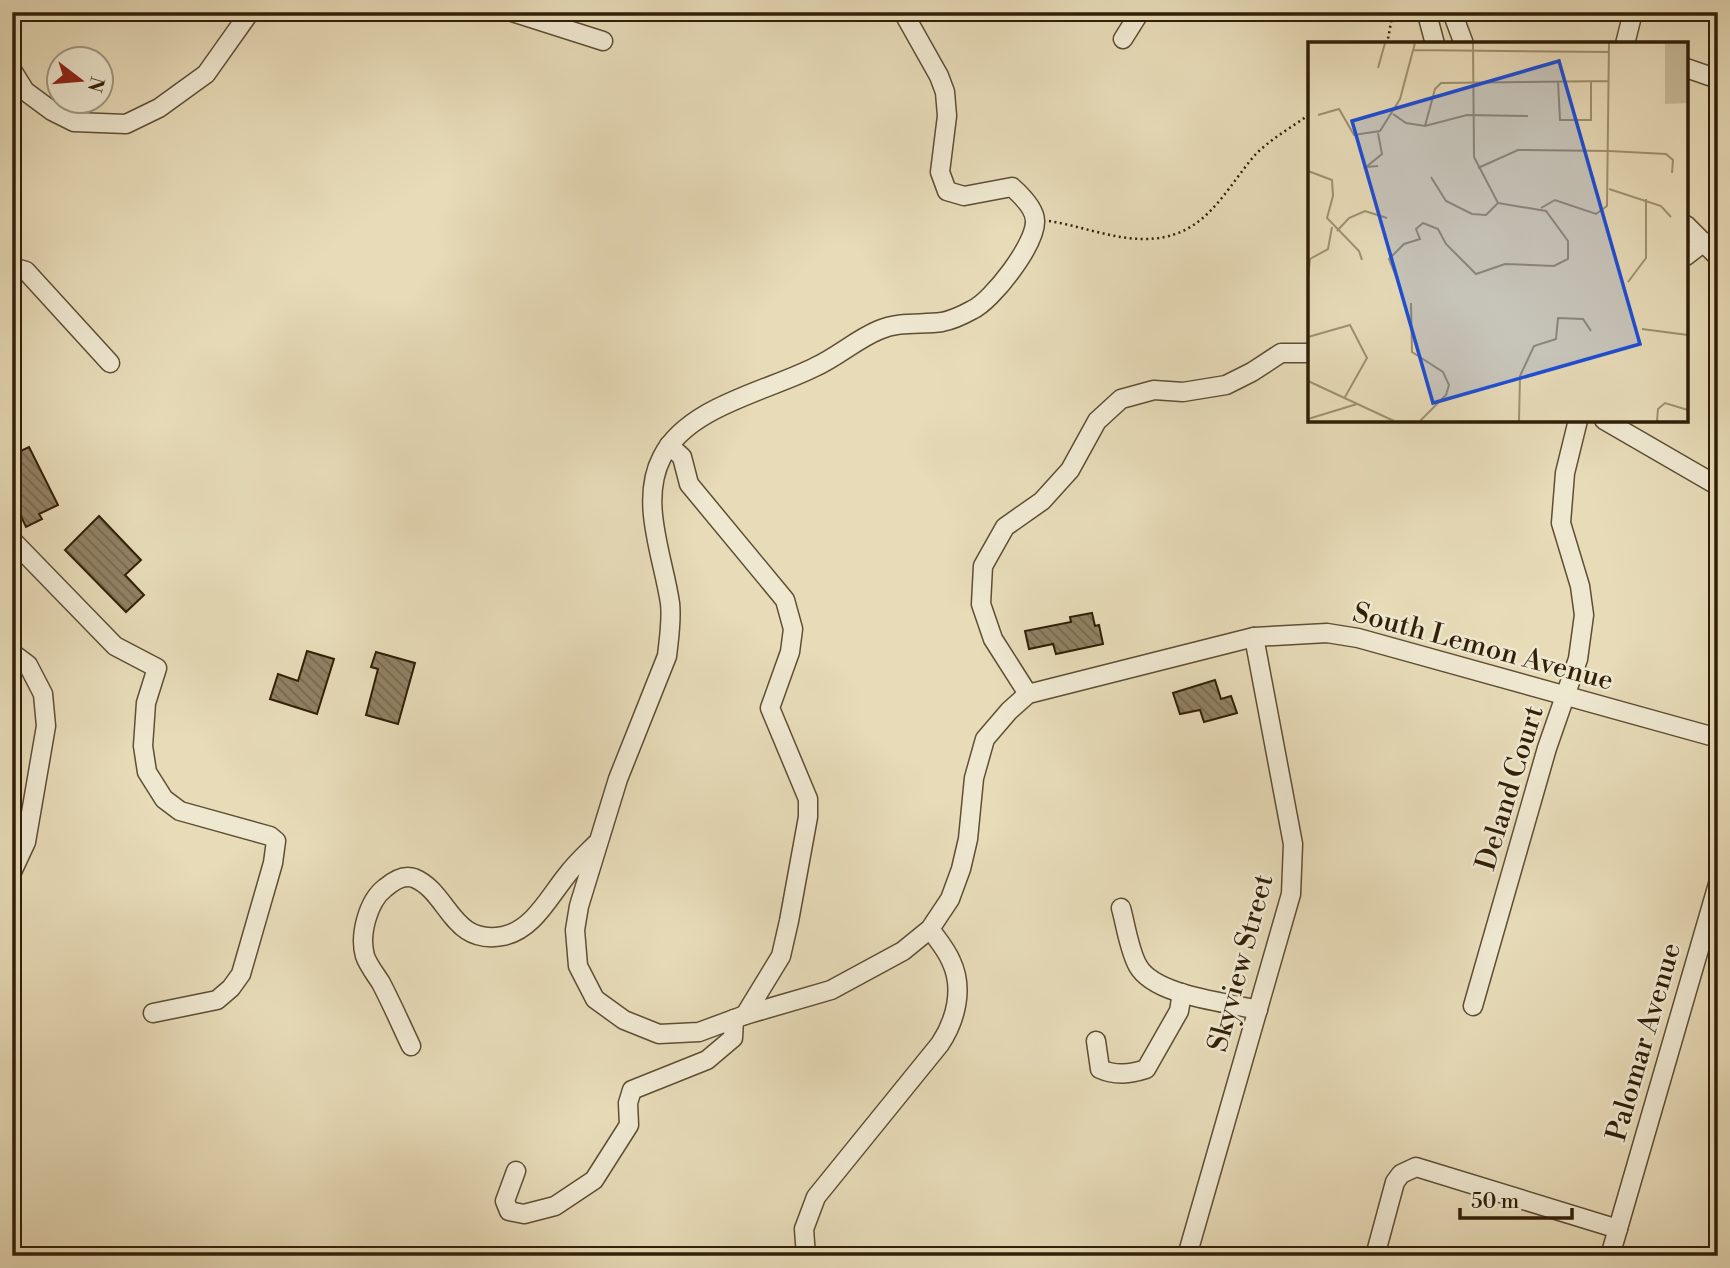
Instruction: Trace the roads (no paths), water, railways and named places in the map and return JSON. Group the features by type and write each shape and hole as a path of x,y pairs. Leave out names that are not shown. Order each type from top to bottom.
{"street":[{"path":"12,70 25,91 52,111 74,122 126,124 159,108 206,74 250,12"},
{"path":"512,12 603,41"},
{"path":"903,12 939,76 945,92 947,116 940,172 947,191 964,196 1012,187 1024,198 1036,219 1034,233 999,286 975,309 944,322 902,323 879,330 815,368 752,392 687,425 669,445 657,470 652,496 670,606 667,656 618,779 579,906 575,930 578,966 596,999 624,1020 659,1034 699,1032 831,990 903,951 930,929 950,899 961,869 968,839 974,778 985,739 1028,694 993,639 981,604 983,566 1005,527 1042,501 1070,470 1097,421 1121,399 1154,390 1183,392 1226,385 1281,354 1308,353"},
{"path":"1123,39 1140,12"},
{"path":"1429,12 1427,14 1435,42"},
{"path":"1452,12 1463,42"},
{"path":"1626,42 1633,12"},
{"path":"1688,69 1718,79"},
{"path":"1688,227 1718,257"},
{"path":"1688,254 1704,242"},
{"path":"12,267 26,271 110,363"},
{"name":"Deland Court","path":"1473,1006 1547,748 1578,659 1584,615 1580,586 1561,523 1564,473 1577,422"},
{"path":"1607,422 1718,486"},
{"path":"516,1171 505,1201 509,1211 524,1214 555,1206 594,1180 629,1125 628,1103 632,1090 707,1060 733,1038 740,1017 781,956 789,921 808,817 808,799 770,708 790,652 793,629 785,600 688,484 682,457 669,445"},
{"path":"12,540 115,646 157,668 146,703 143,746 147,772 164,799 180,811 270,836 277,845 241,974 231,988 218,1000 153,1013"},
{"name":"South Lemon Avenue","path":"1028,694 1254,637 1327,633 1357,638 1718,738"},
{"name":"Skyview Street","path":"1187,1256 1291,894 1293,844 1254,637"},
{"path":"12,653 28,665 43,694 46,726 26,842 12,873"},
{"path":"411,1046 365,956 367,914 378,893 394,880 414,878 433,893 449,915 465,929 482,935 505,935 534,918 569,872 598,842"},
{"name":"Palomar Avenue","path":"1610,1256 1718,884"},
{"path":"1121,908 1137,965 1146,976 1182,993 1258,1010"},
{"path":"806,1256 804,1229 816,1197 940,1044 952,1022 957,997 955,972 951,960 930,929"},
{"path":"1096,1041 1100,1069 1110,1073 1130,1074 1146,1069 1179,1012 1182,993"},
{"path":"1375,1256 1395,1182 1401,1174 1416,1167 1618,1229"}]}
